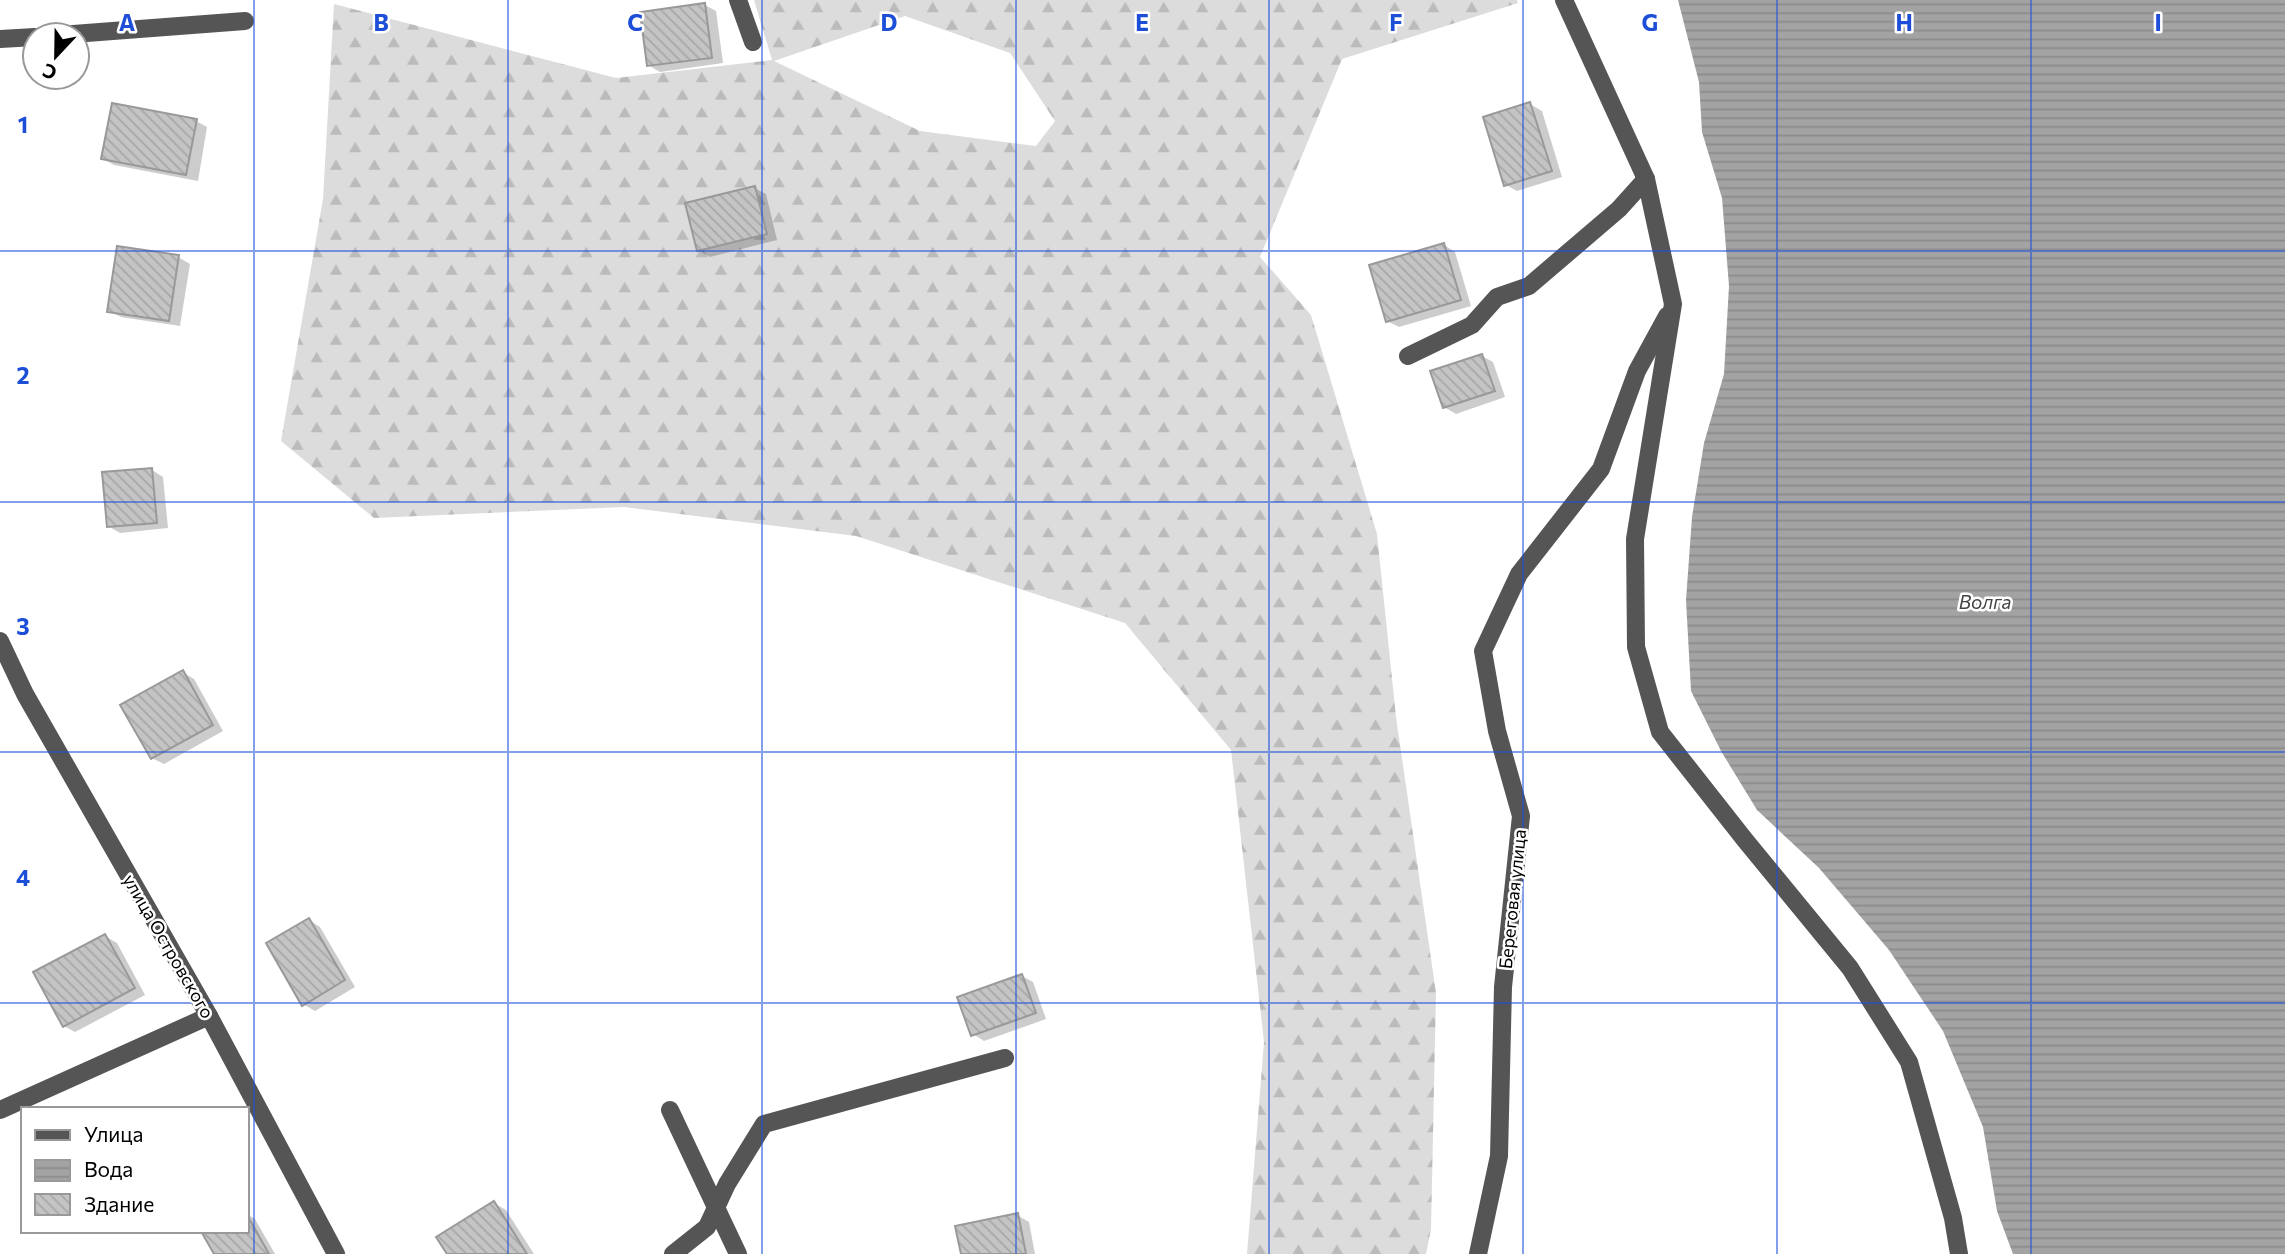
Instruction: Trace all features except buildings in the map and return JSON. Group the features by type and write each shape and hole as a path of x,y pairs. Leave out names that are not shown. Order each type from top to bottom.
{"street":[{"path":"738,0 753,42"},
{"path":"1564,0 1646,179 1673,304 1635,540 1636,647 1660,732 1850,968 1909,1062 1953,1218 1959,1254"},
{"path":"91,33 245,21"},
{"path":"0,39 21,38"},
{"path":"1408,356 1472,325 1497,297 1530,286 1619,209 1646,179"},
{"name":"Береговая улица","path":"1478,1254 1499,1156 1503,987 1521,816 1497,731 1483,651 1519,574 1601,469 1637,370 1673,304"},
{"name":"улица Островского","path":"0,640 25,694 209,1016 336,1254"},
{"path":"0,1110 209,1016"},
{"path":"673,1254 708,1227 727,1184 764,1124 1005,1058"},
{"path":"670,1110 738,1254"}],"green space":[{"path":"754,0 1517,0 1518,3 1342,59 1260,257 1311,315 1377,534 1396,717 1436,993 1431,1229 1426,1254 1247,1254 1264,1042 1231,750 1125,623 856,536 624,507 374,518 281,441 323,199 334,4 616,78 772,60","holes":["905,16 1010,53 1055,121 1036,146 920,131 774,61"]}],"water":[{"name":"Волга","path":"1678,0 2285,0 2285,1254 2013,1254 1997,1211 1983,1127 1943,1031 1889,950 1819,868 1757,810 1721,751 1691,691 1686,600 1692,517 1704,443 1724,374 1729,286 1722,198 1702,132 1699,82"}]}
